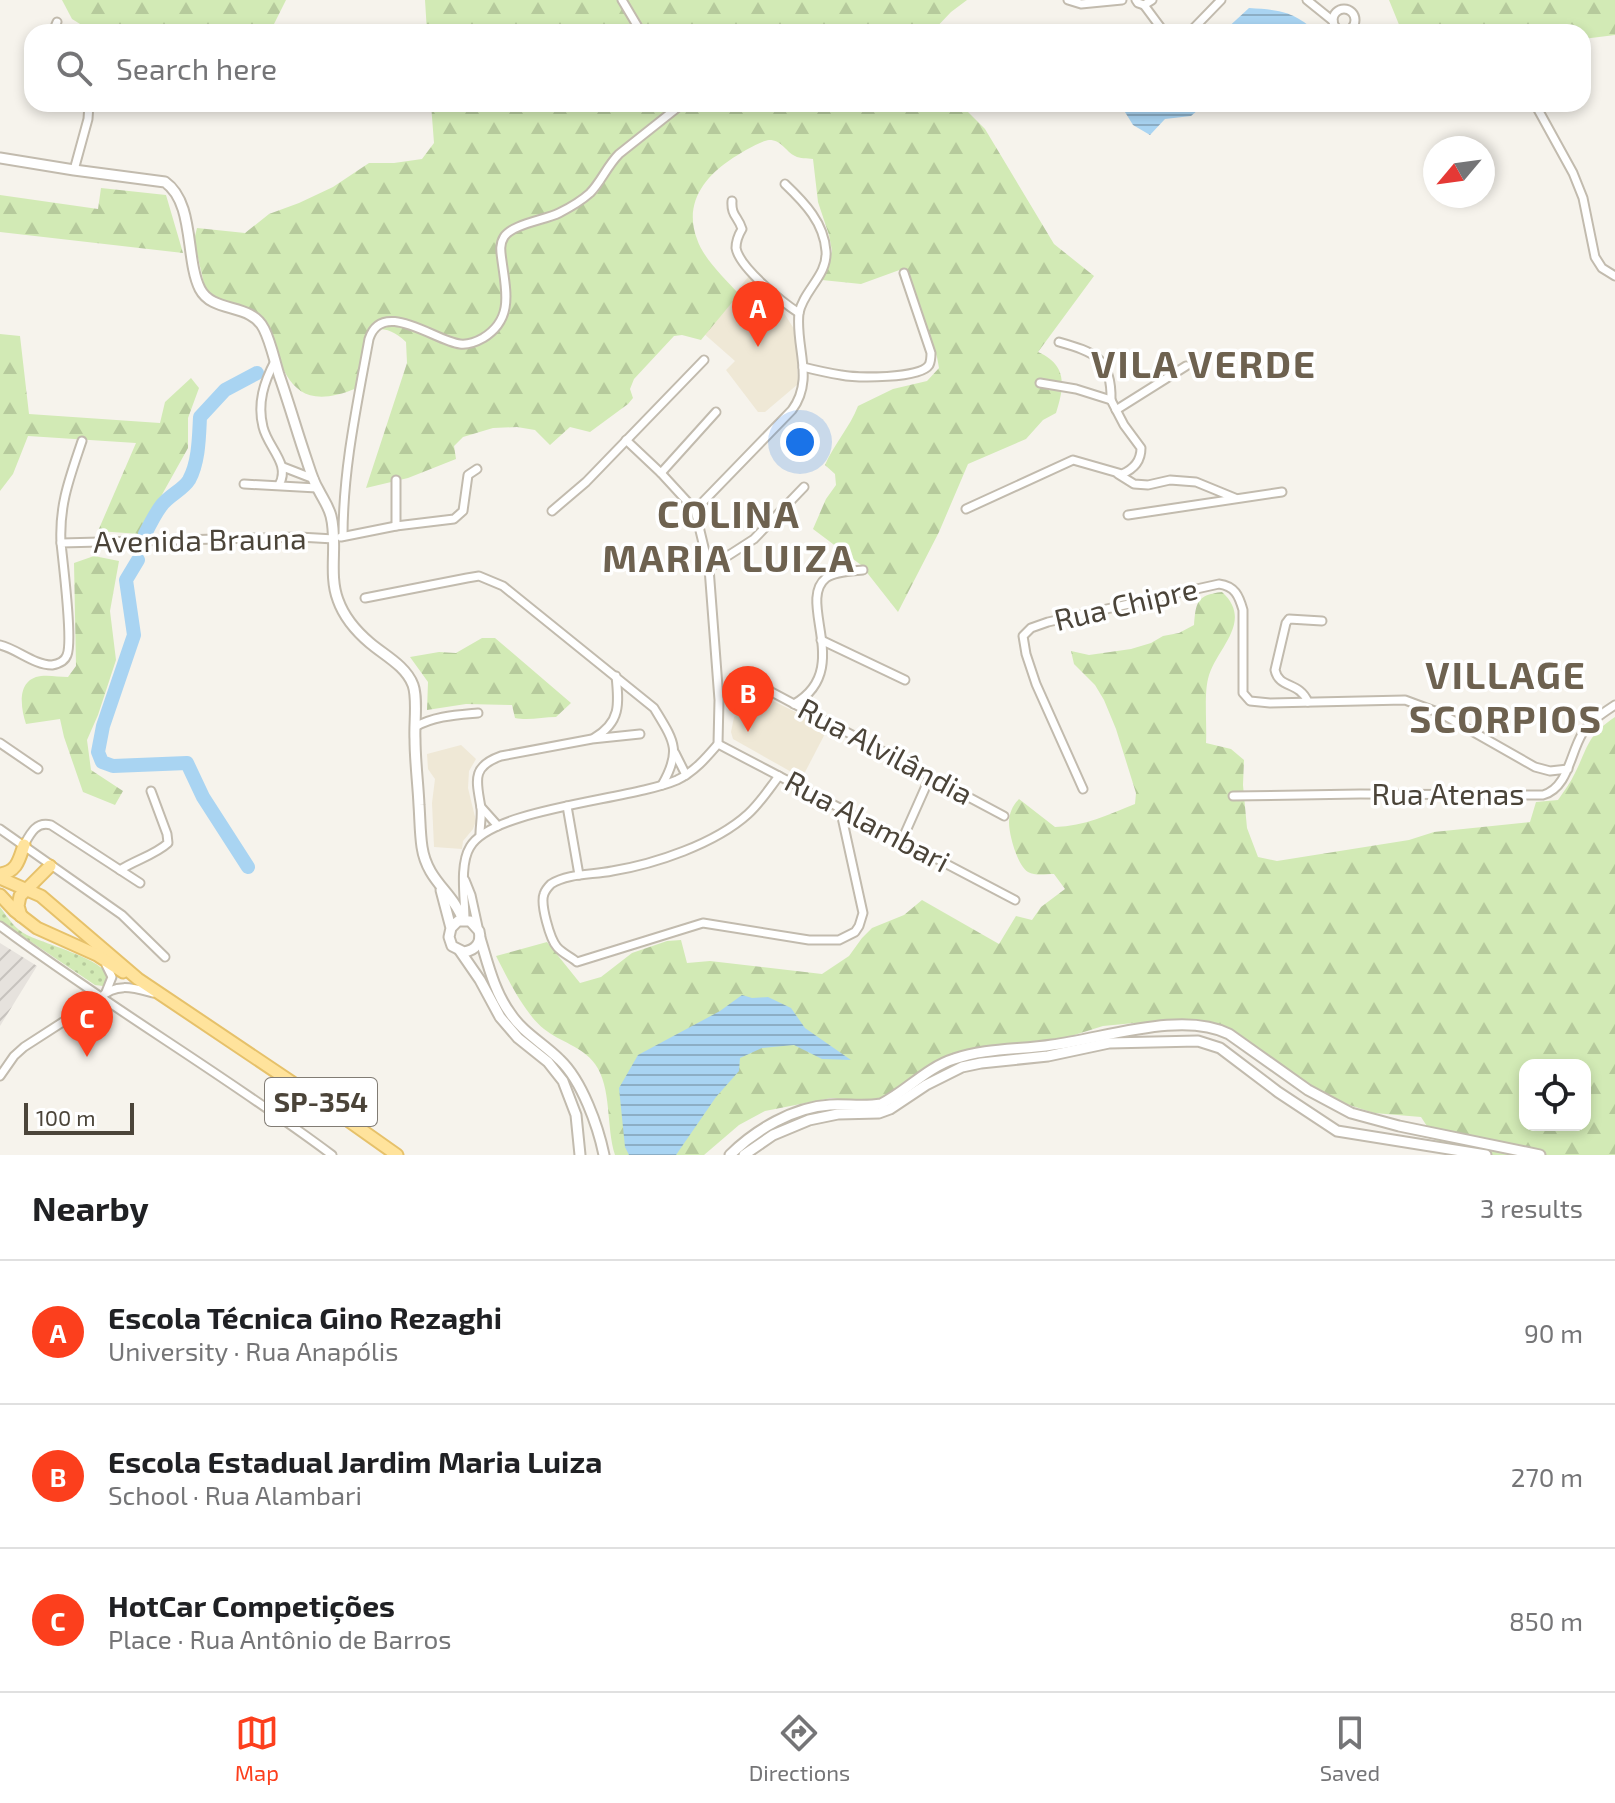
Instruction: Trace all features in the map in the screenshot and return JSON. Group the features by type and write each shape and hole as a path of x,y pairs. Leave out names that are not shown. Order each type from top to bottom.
{"main road":[{"path":"0,876 15,869 24,845"},
{"path":"21,916 18,901 50,866"},
{"name":"SP-354","path":"0,876 41,896 138,979"},
{"path":"38,880 41,896"},
{"name":"SP-354","path":"0,895 21,916 44,932 97,955 138,979 397,1155"},
{"path":"44,932 60,927 60,911"}],"street":[{"path":"622,0 636,24"},
{"path":"1068,0 1081,4 1122,0"},
{"path":"1136,0 1138,3 1148,2 1160,24"},
{"path":"1198,24 1221,0"},
{"path":"1307,0 1333,21"},
{"path":"1337,0 1340,10"},
{"path":"1334,24 1334,15 1340,10 1353,14 1354,24"},
{"path":"74,170 88,112"},
{"path":"464,920 457,906 440,887 427,864 422,846 415,691 407,673 354,627 338,600 334,576 349,448 369,339 375,327 391,321 462,344 471,344 491,333 502,319 506,304 501,250 504,237 513,229 557,214 590,193 619,154 672,112"},
{"path":"1539,112 1583,198 1595,257 1602,268 1615,276"},
{"path":"0,158 154,179 169,185 177,195 185,218 196,279 204,296 249,313 265,330 315,484 327,503 337,538"},
{"path":"695,510 797,402 803,383 799,313 822,269 826,251 818,223 785,184"},
{"path":"732,201 731,211 742,229 736,247 740,257 754,275 799,313"},
{"path":"803,367 860,377 898,375 926,369 931,353 904,273"},
{"path":"1059,342 1087,350 1098,358 1107,370 1111,400 1141,448 1138,462 1133,468 1126,473 1116,473"},
{"path":"552,511 586,482 704,360"},
{"path":"275,361 262,390 261,414 266,437 283,467 279,485"},
{"path":"1116,410 1186,366"},
{"path":"1040,383 1076,389 1111,400"},
{"path":"661,473 716,412"},
{"path":"464,920 464,878 469,847 480,834 539,812 662,785 686,775 706,759 718,744 719,700 709,568 695,510 626,440"},
{"path":"61,543 63,502 82,441"},
{"path":"966,509 1073,460 1116,473 1134,484 1148,485 1170,480 1196,482 1237,499"},
{"path":"283,467 315,484"},
{"name":"Avenida Brauna","path":"0,645 51,665 67,656 61,543 337,538 454,519 463,511 468,475 477,469"},
{"path":"396,480 396,526"},
{"path":"244,484 315,484"},
{"path":"709,568 754,539 804,487"},
{"path":"1128,515 1282,492"},
{"path":"794,704 804,698 818,678 824,655 817,596 823,580 839,573 863,570"},
{"path":"365,598 479,576 503,586 654,708 667,729 686,775"},
{"name":"Rua Chipre","path":"1083,789 1036,684 1023,636 1037,626 1204,586 1226,585 1237,594 1243,610 1243,686 1245,696 1250,701 1405,700 1440,713 1535,767 1550,771 1568,769"},
{"path":"1308,702 1298,688 1276,677 1275,670 1289,619 1322,621"},
{"path":"821,640 905,680"},
{"path":"592,739 614,719 618,698 616,675"},
{"name":"Rua Alvilândia","path":"766,689 1004,816"},
{"name":"Rua Atenas","path":"1233,796 1543,795 1552,791 1568,769 1587,727 1615,705"},
{"path":"415,727 438,718 478,713"},
{"path":"480,834 481,807 477,777 491,759 592,739 640,734"},
{"path":"0,743 38,769"},
{"name":"Rua Alambari","path":"718,744 1015,900"},
{"path":"662,785 675,753"},
{"path":"779,776 750,813 693,847 634,867 579,875 550,885 543,895 547,923 557,947 577,962 703,923 809,940 839,940 850,935 859,926 863,913 840,808"},
{"path":"902,840 930,777"},
{"path":"120,870 159,851 168,843 151,791"},
{"path":"567,806 579,875"},
{"path":"481,807 498,826"},
{"path":"24,845 35,828 41,824 51,825 140,883"},
{"path":"0,829 122,915 165,957"},
{"path":"464,878 491,977 508,1011 532,1038 560,1060 577,1084 594,1120 604,1155"},
{"path":"440,887 451,928 449,937 452,946 460,951 473,969 500,1017 518,1038 548,1062 563,1081 576,1115 580,1155"},
{"path":"451,928 464,920 478,927"},
{"path":"0,926 332,1155"},
{"path":"460,951 473,949 480,938"},
{"path":"97,955 111,972 111,983 103,995"},
{"path":"0,1076 24,1047 115,988 127,987 161,995"},
{"path":"730,1155 764,1128 807,1109 829,1105 881,1104 955,1058 1064,1044 1137,1028 1181,1026 1214,1028 1229,1034 1308,1090 1351,1113 1540,1155"},
{"path":"744,1155 773,1135 809,1120 838,1114 879,1113 890,1109 926,1085 962,1067 1048,1056 1109,1043 1198,1041 1220,1048 1337,1131 1486,1155"}],"shaded area":[{"path":"749,276 782,310 796,332 798,384 765,412 758,412 726,370 735,361 702,332"},
{"path":"759,694 828,728 802,778 733,739 734,717"},
{"path":"461,745 476,759 469,771 468,788 476,821 463,841 462,849 434,847 432,803 435,779 428,769 427,754"},
{"path":"0,943 37,966 0,1026"}],"green space":[{"path":"62,0 286,0 274,24 80,24 72,19"},
{"path":"425,0 967,0 940,24 426,24"},
{"path":"1389,0 1615,0 1615,35 1591,38 1591,24 1399,24"},
{"path":"432,112 968,112 985,129 1054,244 1094,276 1038,352 1059,370 1062,385 1056,413 1043,420 1026,439 968,464 939,532 898,612 861,565 813,529 836,485 835,474 825,465 858,406 893,389 927,381 939,368 937,357 905,268 861,284 822,280 832,251 818,202 813,159 797,157 777,142 769,140 720,167 704,184 695,204 694,227 700,246 739,294 701,340 674,336 634,379 630,389 633,398 628,404 590,432 570,427 550,445 535,430 517,427 493,428 463,437 454,446 456,459 408,478 366,488 407,363 406,342 390,331 370,329 357,388 318,397 305,393 286,374 265,324 213,298 205,288 194,240 197,228 245,233 269,214 333,187 369,163 422,159 434,143"},
{"path":"101,188 166,195 183,253 0,232 0,195 98,209"},
{"path":"0,334 20,336 29,414 160,423 165,402 191,378 199,388 188,418 188,448 140,534 98,531 136,443 28,436 13,474 0,491"},
{"path":"94,556 119,561 110,611 116,660 87,740 91,770 123,791 115,805 83,792 60,719 26,724 22,709 24,688 33,678 68,677 76,666 74,563"},
{"path":"1222,592 1235,614 1230,636 1208,679 1206,743 1231,749 1244,760 1247,828 1258,857 1277,861 1409,840 1434,832 1530,822 1536,802 1558,800 1594,736 1615,717 1615,1155 1446,1155 1421,1117 1374,1113 1343,1103 1317,1090 1259,1049 1218,1025 1134,1023 1103,1026 1049,1043 949,1056 880,1100 831,1098 765,1111 739,1125 704,1155 615,1155 604,1084 595,1064 584,1053 537,1022 517,995 496,956 547,942 580,983 601,977 632,953 667,941 681,940 687,963 710,961 822,974 849,956 872,928 904,915 922,900 999,944 1016,916 1032,920 1041,907 1065,889 1054,874 1031,873 1020,863 1009,823 1019,799 1055,827 1086,822 1135,804 1136,793 1104,700 1095,685 1074,664 1071,651 1089,655 1131,649 1179,633 1194,625 1199,601 1207,595"},
{"path":"482,638 495,638 571,703 556,717 530,719 515,718 512,705 466,704 427,710 428,682 410,657 439,652 456,653"},
{"path":"0,907 23,933 102,968 106,974 103,986 95,985 0,921"}],"water":[{"path":"1249,8 1286,13 1306,24 1232,24"},
{"path":"1125,112 1196,112 1191,116 1165,119 1150,135 1133,125"},
{"path":"742,995 768,997 791,1008 805,1028 851,1060 822,1059 794,1045 762,1048 740,1058 739,1071 716,1097 676,1155 629,1155 625,1147 619,1088 638,1055 720,1011"}],"waterway":[{"path":"145,534 161,506 189,480 197,457 200,417 225,390 257,373"},
{"path":"138,560 126,580 134,635 103,726 98,752 102,762 113,766 187,763 203,797 248,867"}],"place":[{"name":"Escola Técnica Gino Rezaghi","path":"758,347"},
{"name":"Escola Estadual Jardim Maria Luiza","path":"748,732"},
{"name":"HotCar Competições","path":"87,1057"}],"district":[{"name":"VILA VERDE","path":"1204,365"},
{"name":"COLINA MARIA LUIZA","path":"729,537"},
{"name":"VILLAGE SCORPIOS","path":"1506,698"}]}
